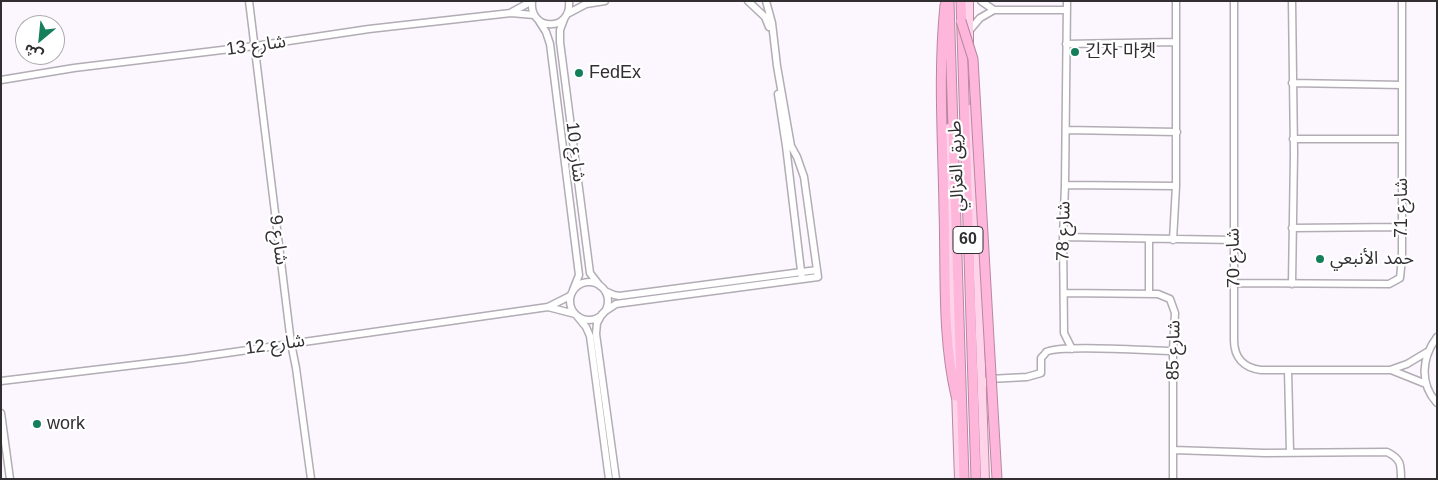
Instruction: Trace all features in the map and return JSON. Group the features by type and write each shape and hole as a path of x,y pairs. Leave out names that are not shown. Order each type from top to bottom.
{"highway":[{"path":"945,1 942,36 942,110 947,331 950,371 956,396"},
{"name":"طريق الغزالي","path":"949,1 964,479"},
{"name":"طريق الغزالي","path":"961,1 976,479"},
{"path":"961,21 973,59 997,479"}],"main road":[{"name":"طريق الغزالي","path":"945,1 959,479"},
{"name":"طريق الغزالي","path":"969,1 985,479"}],"street":[{"name":"شارع 9","path":"249,1 291,343 312,479"},
{"name":"شارع 13","path":"511,13 532,1"},
{"name":"شارع 10","path":"532,1 532,8 546,32 550,44 579,275 572,293"},
{"name":"شارع 10","path":"568,1 569,6 560,30 560,42 590,273 602,288"},
{"path":"575,1 586,4"},
{"path":"566,15 586,4 605,1"},
{"path":"748,1 759,10 768,23 802,275"},
{"path":"616,479 590,336 572,309 570,303 572,293 583,283 594,283 614,296 619,296 817,273 804,177 797,156 791,146 777,66 772,23 766,1"},
{"path":"981,1 994,10"},
{"name":"شارع 78","path":"1067,1 1063,237 1064,334 1072,349"},
{"path":"1174,240 1176,186 1176,1"},
{"name":"شارع 70","path":"1234,1 1234,348 1236,355 1246,366 1253,369 1390,370 1407,364 1427,352"},
{"path":"1292,1 1292,284"},
{"name":"شارع 71","path":"1234,283 1389,284 1400,278 1402,258 1402,1"},
{"path":"969,31 980,18 994,10 1067,10"},
{"name":"شارع 13","path":"1,80 74,68 255,46 370,29 511,13 537,18 546,24 553,24 560,22 566,15"},
{"path":"1066,44 1176,42"},
{"path":"1292,83 1402,86"},
{"path":"1066,130 1176,132"},
{"path":"1293,139 1402,139"},
{"path":"789,176 804,177"},
{"path":"1065,185 1176,186"},
{"path":"1292,228 1402,227"},
{"path":"1063,237 1234,240"},
{"path":"1149,239 1149,294"},
{"path":"576,315 582,319 593,319 616,304 802,275"},
{"path":"602,288 608,302 598,323 596,334 609,479"},
{"name":"شارع 12","path":"1,381 185,359 548,307 572,293"},
{"name":"شارع 85","path":"1064,293 1158,294 1170,299 1175,313 1173,351 1173,479"},
{"name":"شارع 12","path":"548,307 576,315"},
{"path":"1437,337 1427,352 1424,368 1429,393 1437,404"},
{"path":"982,387 989,380 1027,377 1041,373 1041,358 1046,352 1072,349 1173,351"},
{"path":"1288,370 1290,452"},
{"name":"شارع 70","path":"1390,370 1426,384"},
{"path":"1,413 10,479"},
{"path":"1173,450 1387,452 1397,457 1401,466 1401,479"}],"place":[{"name":"긴자 마켓","path":"1075,52"},
{"name":"FedEx","path":"579,73"},
{"name":"حمد الأنبعي","path":"1320,259"},
{"name":"work","path":"37,424"}]}
